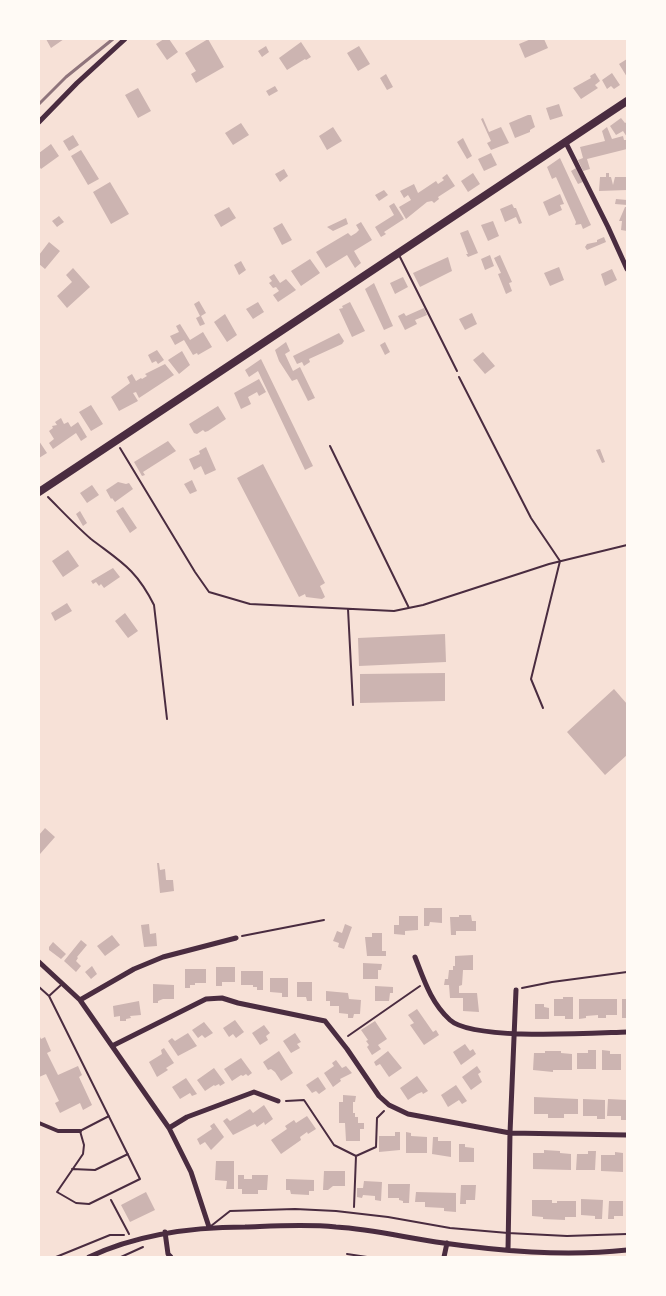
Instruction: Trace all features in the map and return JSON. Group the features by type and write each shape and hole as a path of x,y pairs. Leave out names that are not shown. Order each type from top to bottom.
{"main road":[{"path":"40,491 565,141 626,103"}],"street":[{"path":"39,122 84,76 126,39"},
{"path":"565,141 627,269"},
{"path":"80,1000 134,969 163,957 236,938"},
{"path":"415,957 432,999 452,1022 479,1030 513,1033 627,1032"},
{"path":"39,962 80,1000 169,1128 191,1172 208,1227"},
{"path":"508,1250 516,990"},
{"path":"112,1046 206,999 222,998 324,1020 379,1096 389,1105 408,1114 510,1133 627,1135"},
{"path":"169,1128 188,1117 254,1092 278,1101"},
{"path":"39,1123 58,1131 80,1131"},
{"path":"90,1257 146,1237 208,1227 336,1227 447,1243 532,1252 627,1250"},
{"path":"165,1233 167,1256"},
{"path":"444,1257 447,1243"}],"lane":[{"path":"398,253 457,370"},
{"path":"49,996 63,983"},
{"path":"39,987 49,996 109,1116 128,1154 140,1179 89,1204 76,1203 57,1192 83,1154 84,1145 80,1131 109,1116"},
{"path":"72,1169 95,1170 128,1154"},
{"path":"208,1227 230,1211 295,1209 353,1213 450,1228 508,1233 567,1236 627,1234"},
{"path":"347,1254 367,1257"}],"path":[{"path":"457,370 531,518 560,561 531,679 543,708"},
{"path":"116,441 209,592 250,604 394,611 560,561 627,545"},
{"path":"330,446 409,608"},
{"path":"40,491 90,537 126,564 140,579 147,591 154,605 168,719"},
{"path":"348,609 353,705"},
{"path":"236,938 324,920"},
{"path":"516,990 552,982 627,972"},
{"path":"341,1041 425,982"},
{"path":"278,1101 304,1101 334,1145 357,1156"},
{"path":"357,1156 376,1147 376,1118 389,1105"},
{"path":"353,1213 357,1156"},
{"path":"109,1194 130,1235"}],"building":[{"path":"46,39 64,39 51,48"},
{"path":"169,39 178,52 167,60 156,44"},
{"path":"208,39 224,67 196,83 191,74 196,71 185,53"},
{"path":"531,39 544,39 548,48 525,58 519,44"},
{"path":"301,42 311,57 287,70 279,58"},
{"path":"266,46 269,52 262,57 258,51"},
{"path":"359,46 370,64 358,71 347,53"},
{"path":"627,59 627,77 619,64"},
{"path":"595,73 600,81 595,85 598,88 581,99 573,88 591,78 590,76"},
{"path":"612,73 620,85 614,89 611,86 607,89 602,80"},
{"path":"386,74 393,87 387,90 380,78"},
{"path":"275,86 278,91 269,96 266,91"},
{"path":"138,88 151,111 138,118 125,95"},
{"path":"559,104 563,116 550,120 546,108"},
{"path":"531,115 535,127 530,132 515,138 509,123"},
{"path":"483,118 489,132 501,127 509,143 491,150 487,143 491,141 481,119"},
{"path":"621,118 625,123 627,122 627,137 623,131 616,135 610,126"},
{"path":"241,123 249,135 233,145 225,133"},
{"path":"333,127 342,141 327,150 319,136"},
{"path":"607,127 612,139 623,136 624,140 627,140 627,149 587,159 590,169 583,171 578,160 583,158 580,147 605,141 602,131"},
{"path":"73,135 79,145 69,151 63,141"},
{"path":"463,138 472,156 467,159 457,142"},
{"path":"51,144 59,156 41,169 39,153"},
{"path":"81,150 99,179 88,185 71,156"},
{"path":"491,153 497,165 484,171 478,159"},
{"path":"560,158 591,225 583,229 581,224 575,225 576,222 556,177 552,179 547,167"},
{"path":"576,168 583,182 578,184 571,171"},
{"path":"284,169 288,176 280,182 275,174"},
{"path":"473,173 480,184 468,192 461,181"},
{"path":"606,173 609,173 613,185 615,177 627,177 627,190 599,191 600,177 606,177"},
{"path":"447,174 455,186 438,197 439,199 434,203 427,202 406,219 399,207 411,200 408,195 404,198 400,191 414,184 418,193 436,181 438,184"},
{"path":"110,182 129,214 111,224 93,192"},
{"path":"384,190 388,195 379,201 375,195"},
{"path":"560,194 564,204 560,205 562,210 549,216 543,202"},
{"path":"616,199 627,200 627,205 615,204"},
{"path":"394,203 404,219 384,232 386,234 381,237 375,227 394,215 389,206"},
{"path":"512,204 522,223 519,224 516,217 505,222 500,209"},
{"path":"229,207 236,218 221,227 214,215"},
{"path":"627,207 627,231 621,230 622,221 619,221"},
{"path":"59,216 64,222 57,227 52,221"},
{"path":"346,218 348,224 333,231 327,227"},
{"path":"493,221 499,236 488,241 481,225"},
{"path":"361,222 372,240 354,251 361,263 355,268 347,255 326,268 316,252 348,233 351,236 356,233 359,230 356,225"},
{"path":"282,223 292,240 282,245 273,228"},
{"path":"468,230 478,253 468,257 460,233"},
{"path":"604,237 606,242 587,250 585,247 587,244 597,242"},
{"path":"49,242 60,251 45,269 39,264 39,255"},
{"path":"490,255 494,266 485,270 481,259"},
{"path":"500,255 512,282 509,283 512,291 506,294 498,274 501,273 494,258"},
{"path":"448,257 452,271 420,287 413,273"},
{"path":"310,259 320,273 301,286 291,271"},
{"path":"241,261 246,270 239,275 234,265"},
{"path":"559,267 564,280 550,286 544,273"},
{"path":"73,268 90,287 67,308 57,296 72,282 66,275"},
{"path":"612,269 617,280 605,286 601,274"},
{"path":"274,274 280,283 286,279 296,290 278,302 273,295 279,291 269,283 272,281 269,277"},
{"path":"403,277 408,287 395,294 390,283"},
{"path":"374,283 393,326 384,330 365,289"},
{"path":"199,301 206,313 201,316 205,324 200,326 196,318 200,316 194,304"},
{"path":"258,302 264,312 253,319 246,309"},
{"path":"350,302 365,331 352,337 339,309"},
{"path":"424,308 427,315 415,320 417,324 405,330 398,316 404,313 406,316"},
{"path":"472,313 477,324 465,330 459,319"},
{"path":"225,314 237,335 227,342 214,322"},
{"path":"180,324 190,340 203,332 212,347 198,355 197,353 193,355 184,340 175,345 170,336 179,332 176,326"},
{"path":"339,333 344,341 342,344 309,359 310,362 304,366 302,362 297,364 293,356"},
{"path":"286,342 290,351 285,354 293,371 300,367 315,398 308,401 297,379 292,381 279,361 275,350"},
{"path":"385,342 390,352 385,355 380,345"},
{"path":"157,350 164,360 158,364 156,361 152,363 148,355"},
{"path":"182,351 190,365 179,374 168,360"},
{"path":"483,352 495,366 485,374 473,360"},
{"path":"261,359 313,466 305,470 258,371 249,377 245,370"},
{"path":"165,364 174,375 139,398 136,392 133,393 138,401 119,411 111,397 130,383 127,377 132,374 136,381 142,379 147,376 145,374"},
{"path":"259,379 266,392 259,396 257,392 248,397 251,404 241,409 234,393"},
{"path":"91,405 103,424 91,431 79,412"},
{"path":"218,406 226,419 208,431 194,433 189,424"},
{"path":"61,418 64,424 68,422 71,427 78,422 87,437 81,441 76,433 53,449 49,443 54,439 49,431 53,428 52,426 57,425 55,422"},
{"path":"39,441 47,453 39,458"},
{"path":"168,441 176,451 143,472 145,475 142,476 134,462"},
{"path":"206,447 216,470 205,475 201,466 194,470 189,459 200,454 199,451"},
{"path":"600,449 605,462 602,463 596,450"},
{"path":"263,464 325,583 320,586 325,597 322,599 306,597 305,594 299,597 237,478"},
{"path":"192,480 197,491 190,494 184,484"},
{"path":"118,482 129,483 133,489 115,502 106,490"},
{"path":"92,485 99,495 87,503 80,493"},
{"path":"123,507 137,528 130,533 116,511"},
{"path":"80,511 87,523 83,526 76,514"},
{"path":"68,550 79,566 63,577 52,561"},
{"path":"113,568 120,577 104,588 96,582 93,584 91,581"},
{"path":"67,603 72,611 55,621 51,613"},
{"path":"125,613 138,631 128,638 115,621"},
{"path":"445,634 446,662 359,666 358,638"},
{"path":"445,673 445,701 360,703 360,674"},
{"path":"614,689 627,704 627,755 605,775 567,732"},
{"path":"45,828 55,837 40,854 39,835"},
{"path":"157,863 159,863 160,870 165,869 166,880 173,880 174,891 160,893"},
{"path":"424,908 442,908 442,923 430,922 429,926 424,926"},
{"path":"459,915 471,915 472,921 476,921 476,931 456,931 456,935 451,935 450,917 459,917"},
{"path":"399,916 418,916 418,930 405,931 405,935 394,934 394,925 399,925"},
{"path":"149,924 150,934 156,933 157,946 144,947 141,925"},
{"path":"345,924 352,927 344,949 338,947 339,943 333,941 337,931 342,933"},
{"path":"372,933 382,933 382,951 386,951 386,956 367,956 365,937 372,937"},
{"path":"112,935 120,945 105,956 97,946"},
{"path":"81,940 87,945 77,957 76,961 81,966 76,972 64,961"},
{"path":"53,942 66,954 61,959 49,950"},
{"path":"473,955 473,970 463,970 459,993 477,993 479,1012 463,1011 463,998 450,998 449,985 444,985 445,979 448,979 449,970 453,970 455,966 455,956"},
{"path":"363,963 382,964 381,970 378,970 378,979 363,979"},
{"path":"92,966 97,974 91,979 85,972"},
{"path":"216,967 235,967 235,982 222,982 222,986 216,986"},
{"path":"185,969 206,969 206,983 195,983 195,985 190,985 190,988 185,988"},
{"path":"241,971 263,971 263,990 257,990 257,987 253,985 241,985"},
{"path":"270,978 288,978 288,997 282,997 282,993 270,992"},
{"path":"297,982 312,982 312,1001 307,1001 306,997 297,997"},
{"path":"153,984 174,985 174,999 163,999 158,1003 153,1003"},
{"path":"375,986 393,987 389,1001 375,1001"},
{"path":"326,991 348,993 349,999 361,1000 360,1014 354,1014 353,1018 348,1018 348,1014 339,1013 339,1006 330,1006 330,1001 326,1001"},
{"path":"563,997 573,997 573,1019 554,1016 554,999 563,999"},
{"path":"579,999 617,999 617,1015 606,1015 606,1018 598,1018 598,1015 586,1016 586,1018 579,1019"},
{"path":"622,999 627,999 627,1018 622,1018"},
{"path":"139,1001 141,1015 130,1016 131,1018 126,1021 120,1021 120,1016 114,1017 113,1006"},
{"path":"535,1004 544,1004 544,1007 549,1008 549,1019 535,1019"},
{"path":"417,1009 433,1032 436,1030 439,1035 424,1045 410,1025 414,1023 408,1015"},
{"path":"235,1020 244,1032 236,1038 233,1034 229,1037 223,1028"},
{"path":"375,1021 387,1039 378,1045 381,1049 372,1055 367,1047 369,1045 366,1041 368,1040 361,1030"},
{"path":"204,1022 213,1033 205,1038 202,1035 198,1038 192,1030"},
{"path":"264,1025 270,1033 266,1036 268,1040 260,1045 252,1033"},
{"path":"188,1033 197,1046 178,1056 168,1041 172,1038 175,1041"},
{"path":"295,1033 301,1042 297,1044 300,1048 291,1053 283,1041"},
{"path":"39,1035 41,1039 45,1037 51,1051 47,1053 58,1075 78,1066 82,1075 79,1077 92,1105 83,1110 80,1103 60,1113 55,1103 59,1101 46,1074 39,1077"},
{"path":"465,1044 470,1051 473,1049 476,1054 461,1065 453,1052"},
{"path":"164,1048 174,1063 157,1077 149,1062 162,1054 161,1050"},
{"path":"588,1050 596,1050 596,1069 577,1069 577,1053 588,1053"},
{"path":"602,1050 610,1051 610,1054 621,1054 621,1070 602,1070"},
{"path":"279,1051 293,1073 281,1081 275,1072 268,1070 263,1062"},
{"path":"388,1051 402,1068 389,1077 380,1064 376,1066 374,1062"},
{"path":"545,1051 572,1054 572,1070 553,1070 553,1072 533,1070 534,1053 545,1053"},
{"path":"241,1058 252,1073 248,1076 241,1075 232,1081 224,1069"},
{"path":"336,1060 342,1068 346,1066 352,1073 340,1079 341,1081 333,1087 324,1073 334,1066 332,1063"},
{"path":"477,1066 481,1072 478,1074 482,1082 471,1090 462,1077"},
{"path":"214,1068 225,1083 220,1086 219,1084 214,1085 205,1091 197,1080"},
{"path":"417,1076 428,1091 408,1100 400,1088"},
{"path":"318,1077 326,1089 319,1094 316,1091 312,1093 306,1085"},
{"path":"186,1078 197,1094 192,1096 190,1093 180,1099 172,1087"},
{"path":"456,1085 467,1101 462,1104 459,1100 448,1107 441,1095"},
{"path":"343,1095 356,1096 353,1102 353,1113 355,1117 358,1117 358,1123 364,1123 364,1129 360,1129 360,1141 346,1141 345,1123 339,1123 339,1102 343,1102"},
{"path":"534,1097 578,1099 578,1114 564,1114 564,1118 548,1118 548,1114 534,1114"},
{"path":"583,1099 605,1100 605,1119 597,1119 597,1116 583,1116"},
{"path":"608,1099 627,1100 627,1120 621,1120 621,1116 607,1116"},
{"path":"264,1105 273,1119 265,1125 264,1122 257,1127 255,1124 233,1135 223,1121 227,1118 230,1121 250,1109 253,1113"},
{"path":"307,1116 316,1129 300,1137 301,1140 281,1154 271,1140 287,1129 285,1126 294,1120 296,1123"},
{"path":"214,1123 224,1137 211,1150 205,1142 200,1145 197,1139 212,1129 210,1126"},
{"path":"395,1132 400,1132 400,1150 379,1152 379,1136 395,1136"},
{"path":"406,1132 411,1133 411,1136 427,1137 427,1153 406,1153"},
{"path":"433,1137 438,1137 438,1141 451,1141 451,1157 432,1154"},
{"path":"459,1144 474,1148 474,1162 459,1162"},
{"path":"544,1150 571,1154 571,1170 533,1169 533,1153 544,1153"},
{"path":"588,1151 596,1151 595,1170 576,1170 577,1154 588,1154"},
{"path":"615,1152 623,1153 623,1172 601,1171 601,1155 615,1155"},
{"path":"216,1161 234,1161 234,1189 226,1189 227,1181 215,1180"},
{"path":"324,1171 345,1171 345,1186 333,1186 328,1190 323,1190"},
{"path":"238,1175 244,1175 244,1179 252,1179 252,1175 268,1175 267,1190 258,1190 258,1194 242,1194 242,1189 238,1189"},
{"path":"286,1179 314,1180 314,1191 309,1191 309,1195 291,1194 290,1190 286,1190"},
{"path":"364,1181 382,1182 381,1201 375,1200 375,1196 357,1197 357,1188 363,1188"},
{"path":"388,1184 410,1184 409,1203 403,1203 399,1198 388,1198"},
{"path":"461,1185 476,1185 475,1200 466,1200 466,1204 460,1204"},
{"path":"146,1192 155,1210 130,1222 121,1205"},
{"path":"416,1192 456,1193 456,1212 444,1211 444,1208 425,1207 425,1202 415,1202"},
{"path":"581,1199 603,1200 602,1219 581,1215"},
{"path":"532,1200 552,1200 552,1203 576,1201 576,1217 565,1217 565,1220 532,1216"},
{"path":"609,1201 623,1201 623,1216 608,1219"}],"railway":[{"path":"39,104 66,77 113,39"}]}
